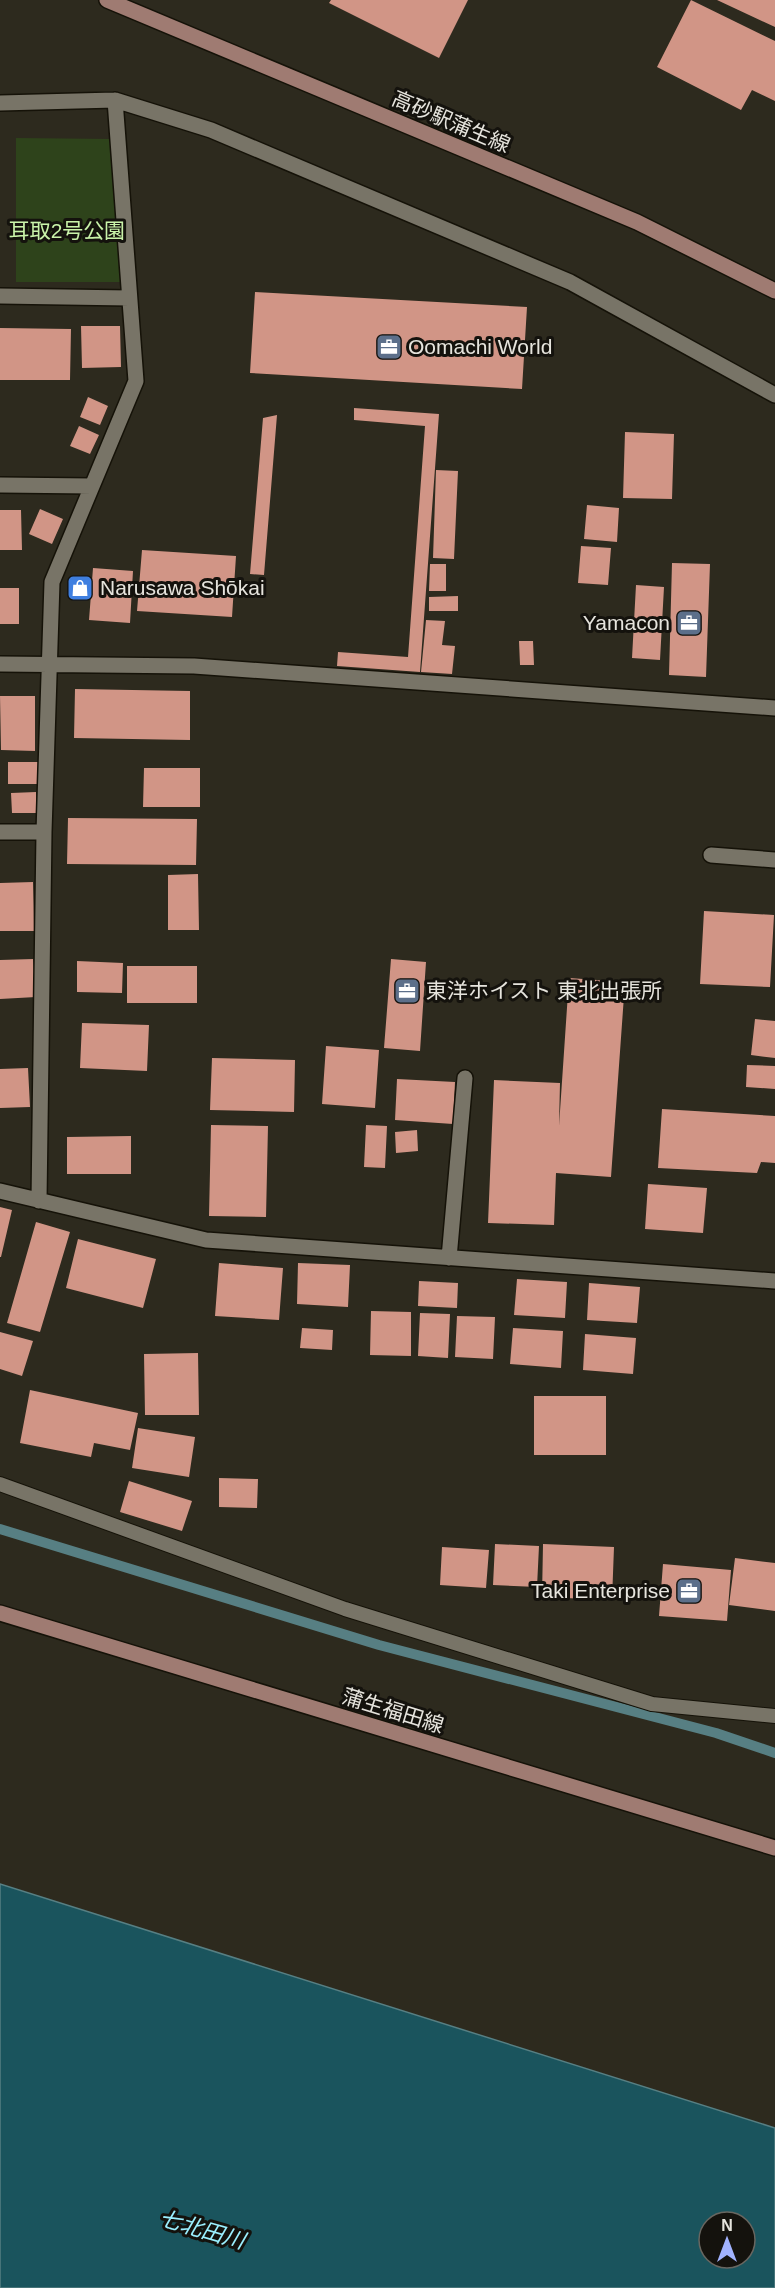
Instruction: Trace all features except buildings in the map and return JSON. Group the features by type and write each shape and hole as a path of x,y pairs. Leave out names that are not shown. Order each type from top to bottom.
{"main road":[{"name":"高砂駅蒲生線","path":"107,0 637,222 775,291"},
{"name":"蒲生福田線","path":"0,1613 775,1848"}],"street":[{"path":"39,1201 44,832 52,582 136,381 115,100"},
{"path":"0,103 115,100 211,130 570,282 775,394"},
{"path":"0,296 129,298"},
{"path":"0,485 92,486"},
{"path":"0,664 194,666 775,708"},
{"path":"0,832 44,832"},
{"path":"711,855 775,860"},
{"path":"449,1258 465,1078"},
{"path":"0,1191 206,1240 775,1281"}],"lane":[{"path":"0,1484 345,1609 652,1704 775,1716"}],"green space":[{"name":"耳取2号公園","path":"16,138 112,139 122,282 16,282"}],"water":[{"name":"七北田川","path":"0,1884 775,2128 775,2288 0,2288"}],"waterway":[{"path":"0,1529 379,1645 716,1733 775,1753"}],"place":[{"name":"Oomachi World","path":"389,347"},
{"name":"Narusawa Shōkai","path":"80,588"},
{"name":"Yamacon","path":"689,623"},
{"name":"東洋ホイスト 東北出張所","path":"407,991"},
{"name":"Taki Enterprise","path":"689,1591"}]}
